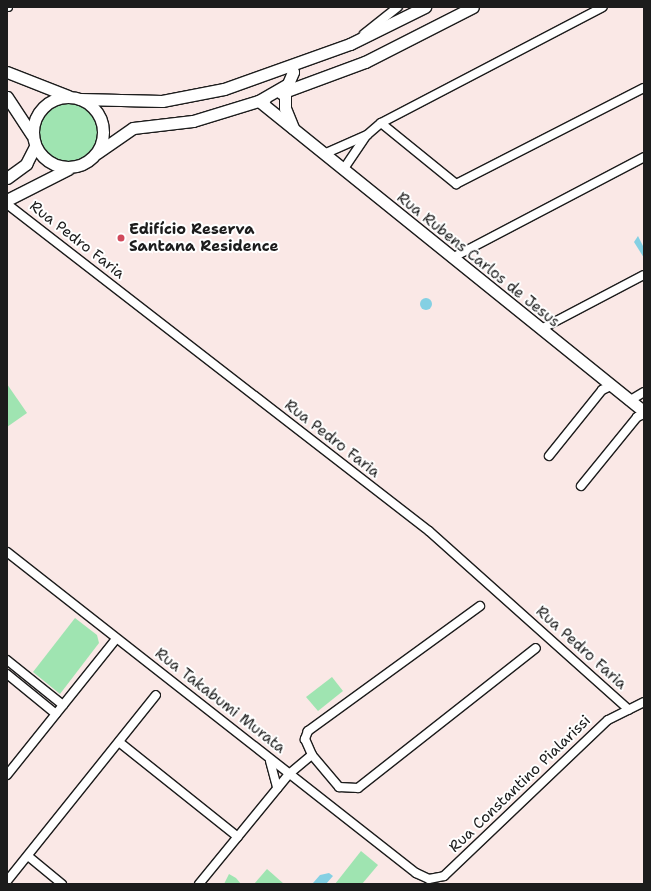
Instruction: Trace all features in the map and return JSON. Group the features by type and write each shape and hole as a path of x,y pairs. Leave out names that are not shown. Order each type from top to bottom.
{"main road":[{"path":"7,178 26,164 34,141 36,116 44,106 61,98 145,102 182,99 224,89 350,44 425,7"},
{"path":"7,200 70,168 83,165 97,153 133,128 193,121 260,102 365,62 473,7"},
{"path":"260,102 288,84 293,72 291,66"},
{"path":"7,72 77,98 91,106 102,122 103,141 97,153"},
{"name":"Rua Rubens Carlos de Jesus","path":"285,92 285,108 294,130"},
{"path":"7,97 34,141 51,163 70,168"},
{"name":"Rua Rubens Carlos de Jesus","path":"260,102 644,413"}],"street":[{"path":"350,44 398,7"},
{"path":"324,154 367,135 381,124 603,7"},
{"path":"381,124 456,184 644,88"},
{"path":"343,170 367,135"},
{"path":"452,258 644,156"},
{"name":"Rua Pedro Faria","path":"7,204 429,532 629,710"},
{"path":"541,329 644,275"},
{"path":"549,456 602,390 611,386"},
{"path":"629,401 644,392"},
{"path":"582,486 637,417 644,413"},
{"name":"Rua Takabumi Murata","path":"7,552 269,758 292,774 416,873"},
{"path":"480,606 308,731 305,739 312,755 339,787 358,788 536,648"},
{"path":"7,775 116,638"},
{"path":"7,660 63,705"},
{"path":"7,674 56,714"},
{"path":"7,881 156,695"},
{"name":"Rua Constantino Pialarissi","path":"416,873 429,879 444,876 587,737 608,720 644,702"},
{"path":"119,742 238,837"},
{"path":"266,804 277,788 312,755"},
{"path":"269,758 277,788"},
{"path":"199,884 292,774"},
{"path":"28,856 62,884"}],"green space":[{"path":"69,103 86,108 94,116 99,133 94,150 86,158 69,163 52,158 44,150 39,133 44,116 52,108"},
{"path":"7,384 27,413 7,427"},
{"path":"75,618 97,635 99,643 60,694 33,672"},
{"path":"332,677 343,691 318,711 306,697"},
{"path":"361,851 378,865 362,884 335,884"},
{"path":"267,869 284,884 254,884"},
{"path":"229,874 236,878 241,884 224,884"}],"water":[{"path":"638,236 644,248 644,258 634,242"},
{"path":"424,298 428,298 432,304 428,310 424,310 420,306 420,302"},
{"path":"329,873 333,876 326,884 313,883 320,875"}],"place":[{"name":"Edifício Reserva Santana Residence","path":"121,238"}]}
